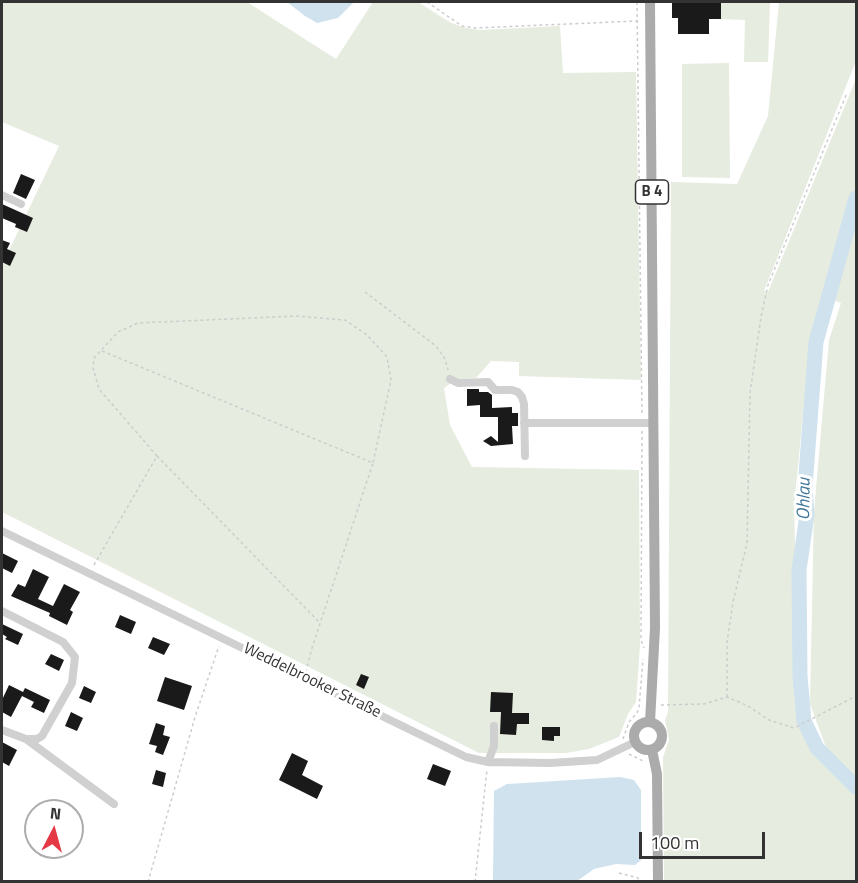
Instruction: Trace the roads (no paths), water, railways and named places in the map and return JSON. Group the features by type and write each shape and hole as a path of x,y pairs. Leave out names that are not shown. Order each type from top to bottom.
{"main road":[{"name":"B 4","path":"650,2 655,628 649,705 650,722"},
{"path":"650,722 658,725 662,733 659,745 652,750 643,749 635,742 634,736 638,727 650,722"},
{"path":"652,750 657,774 658,882"}],"street":[{"path":"2,195 21,204"},
{"path":"450,379 458,383 488,382 495,390 519,392 524,404 525,456"},
{"path":"524,423 654,423"},
{"name":"Weddelbrooker Straße","path":"2,531 466,757 488,762 550,763 597,760 635,742"},
{"path":"2,611 63,642 75,657 72,683 42,736 37,739 26,739"},
{"path":"488,762 494,746 494,726"},
{"path":"2,730 26,739 114,804"}],"water":[{"path":"287,2 354,2 338,18 317,23"},
{"path":"620,777 634,780 641,790 641,860 635,865 616,864 594,869 577,881 493,881 494,791 507,784"}],"waterway":[{"name":"Ohlau","path":"856,198 816,342 805,487 807,515 799,570 800,676 804,721 817,748 856,787"}]}
